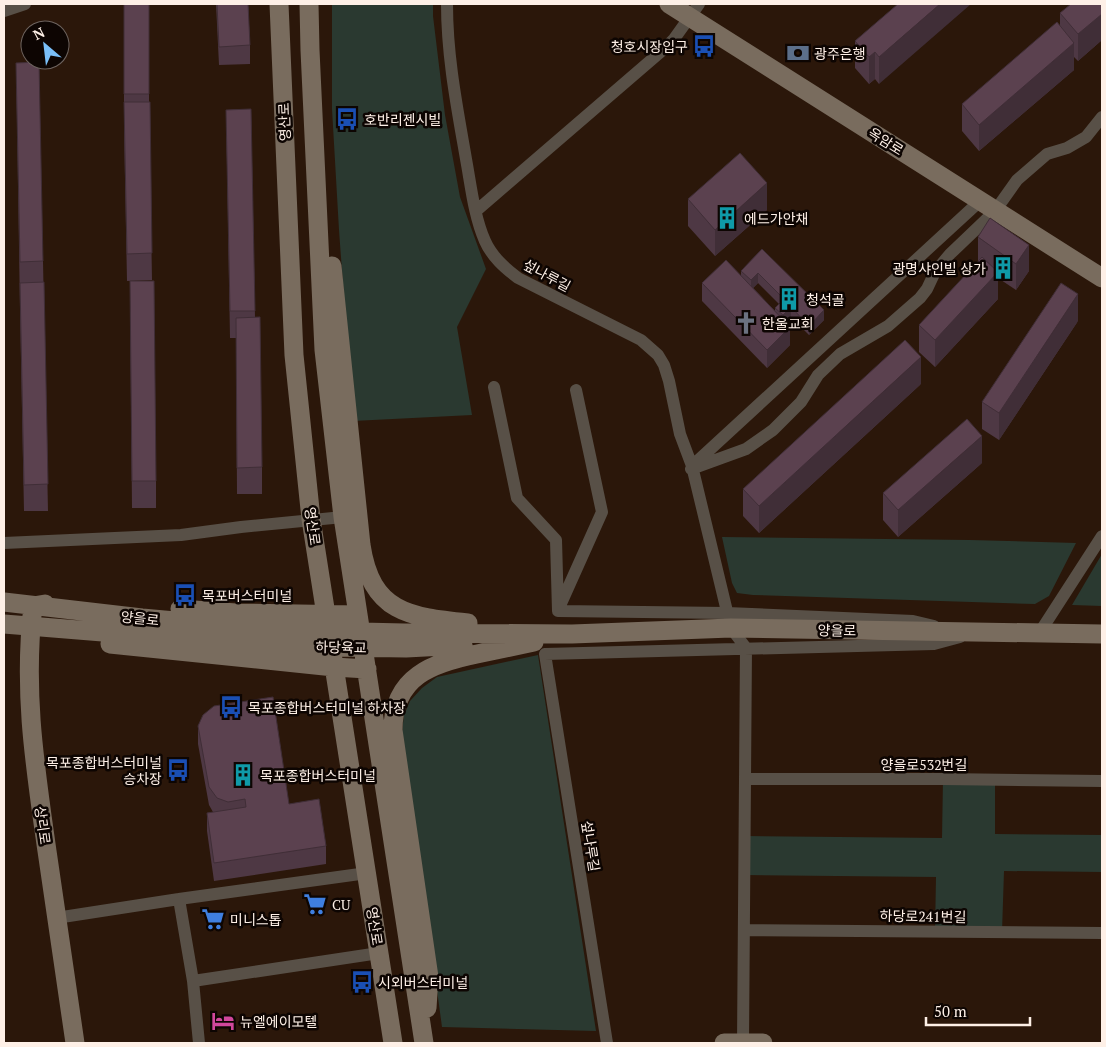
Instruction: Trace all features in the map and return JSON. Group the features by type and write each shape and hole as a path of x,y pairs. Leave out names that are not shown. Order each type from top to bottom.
{"street":[{"path":"4,11 25,4"},
{"name":"영산로","path":"279,4 294,355 311,520 394,1043"},
{"name":"영산로","path":"309,4 324,350 343,517 424,1043"},
{"name":"섶나루길","path":"447,4 451,75 476,211 485,242 502,265 518,278 641,340 658,356 664,365 680,434 692,468 729,620"},
{"name":"옥암로","path":"669,4 694,10 988,206 1102,278"},
{"path":"476,211 664,49 674,39 694,10"},
{"path":"310,50 358,525 365,570 371,582 386,601 416,616 572,634"},
{"path":"692,468 1038,160 1047,154 1067,148 1086,137 1102,117"},
{"path":"692,468 746,448 774,430 800,402 818,376 840,354 888,326 920,298 927,289 935,272 988,206"},
{"path":"494,387 517,498 556,540 558,610"},
{"path":"558,610 602,512 576,390"},
{"path":"4,543 181,535 343,517"},
{"path":"1040,632 1102,536"},
{"path":"33,606 76,600 236,613 358,614"},
{"name":"양을로","path":"4,602 142,618 276,638"},
{"name":"상리로","path":"33,606 28,677 32,750 75,1043"},
{"path":"558,610 729,620 746,648 743,1043"},
{"name":"양을로","path":"405,641 572,634 729,620 956,632 1102,634"},
{"name":"양을로","path":"4,624 144,634 276,638"},
{"path":"31,626 89,641 367,669"},
{"path":"746,648 934,644 985,631"},
{"path":"424,1043 428,977 393,730 396,707 405,688 414,678 434,665 572,634"},
{"name":"하당육교","path":"276,638 405,641"},
{"name":"섶나루길","path":"607,1043 545,654 746,648"},
{"name":"양을로532번길","path":"745,779 1102,781"},
{"path":"56,918 180,898 367,874"},
{"path":"180,898 193,981 198,1043"},
{"name":"하당로241번길","path":"744,930 1102,933"},
{"path":"193,981 379,954"},
{"path":"724,1043 763,1043"}],"green space":[{"path":"332,4 433,4 445,115 460,197 486,269 457,327 472,415 353,421 332,109"},
{"path":"722,537 1076,543 1049,596 1035,604 737,593 732,583"},
{"path":"1102,554 1102,606 1072,605"},
{"path":"538,655 596,1031 442,1027 402,732 404,715 410,701 422,688 437,677"},
{"path":"943,779 995,779 995,834 1102,835 1102,872 1004,871 1002,932 935,932 936,877 744,875 745,836 942,838"}],"building":[{"path":"124,4 149,4 149,94 124,94"},
{"path":"217,4 248,4 250,45 219,47"},
{"path":"898,4 940,4 879,57 875,52 869,57 855,41"},
{"path":"1071,4 1102,4 1102,14 1078,34 1060,13"},
{"path":"1057,22 1074,43 979,125 962,104"},
{"path":"16,63 20,63 20,70 39,70 43,261 20,262"},
{"path":"124,102 150,102 152,253 127,254"},
{"path":"251,109 255,311 230,311 226,110"},
{"path":"740,153 767,183 715,230 688,199"},
{"path":"990,218 1029,245 1016,264 978,237"},
{"name":"청석골","path":"762,249 824,310 809,326 791,307 783,315 775,308 784,299 758,273 751,280 741,271"},
{"path":"982,257 998,272 935,340 919,325"},
{"path":"726,260 790,327 767,350 702,283"},
{"path":"130,281 154,281 156,481 132,481"},
{"path":"44,282 48,484 24,485 20,283"},
{"path":"1061,283 1078,294 999,413 982,402"},
{"path":"260,317 262,467 237,468 236,318"},
{"path":"905,340 921,357 759,506 743,489"},
{"path":"967,419 982,436 898,510 883,493"},
{"name":"목포종합버스터미널","path":"273,697 289,804 319,799 326,846 214,863 207,813 246,807 245,799 228,802 217,798 209,787 198,726 203,715 214,706"}],"place":[{"name":"청호시장입구","path":"704,46"},
{"name":"광주은행","path":"798,53"},
{"name":"호반리젠시빌","path":"347,119"},
{"name":"에드가안채","path":"727,218"},
{"name":"광명샤인빌 상가","path":"1003,268"},
{"name":"청석골","path":"789,299"},
{"name":"한울교회","path":"746,323"},
{"name":"목포버스터미널","path":"185,595"},
{"name":"목포종합버스터미널 하차장","path":"231,707"},
{"name":"목포종합버스터미널 승차장","path":"178,770"},
{"name":"목포종합버스터미널","path":"243,775"},
{"name":"CU","path":"315,904"},
{"name":"미니스톱","path":"213,919"},
{"name":"시외버스터미널","path":"362,982"},
{"name":"뉴엘에이모텔","path":"223,1021"}]}
